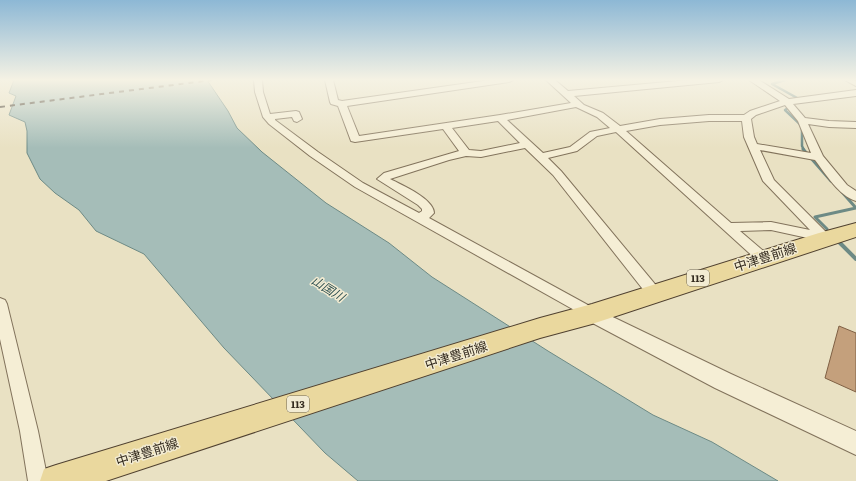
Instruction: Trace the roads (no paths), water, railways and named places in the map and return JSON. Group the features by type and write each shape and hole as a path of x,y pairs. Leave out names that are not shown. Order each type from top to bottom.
{"main road":[{"name":"中津豊前線","path":"56,481 540,328 592,314 826,238 856,230"}],"street":[{"path":"263,102 268,117 272,122 314,154 359,185 592,314 724,381 856,443"},
{"path":"336,102 342,104 351,102"},
{"path":"540,156 578,147 592,135 618,129 660,122 709,118 746,118 753,113 786,102"},
{"path":"787,102 802,120 818,157 843,187 856,197"},
{"path":"342,104 354,140 500,118 578,104 581,108 600,115 618,129 763,258"},
{"path":"268,117 296,114 297,119"},
{"path":"500,118 557,173 654,293"},
{"path":"746,118 749,137 769,181 826,238"},
{"path":"802,120 829,124 856,125"},
{"path":"446,126 466,153"},
{"path":"419,219 428,213 428,208 422,202 383,179 388,175 447,157 466,153 481,154 527,144"},
{"path":"753,146 818,157"},
{"path":"729,227 771,226 826,238"},
{"path":"0,304 29,431 38,481"}],"water":[{"name":"山国川","path":"14,102 222,102 237,128 262,152 326,203 389,243 432,277 548,351 653,415 712,442 778,481 358,481 325,453 224,348 144,254 96,231 79,210 55,193 40,179 27,153 27,131 25,122 9,115"}],"waterway":[{"path":"791,106 785,110 802,126 802,146 804,150"},
{"path":"803,149 831,181"},
{"path":"827,229 815,217 856,208 842,192"},
{"path":"840,243 856,259"}],"railway":[{"path":"0,107 36,102"}]}
